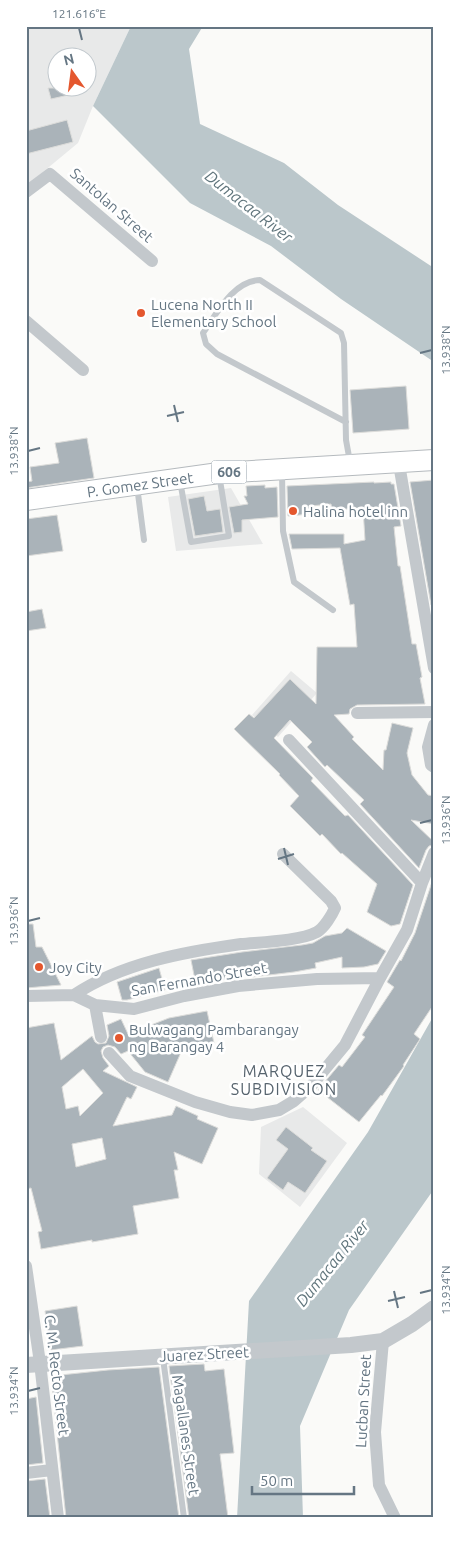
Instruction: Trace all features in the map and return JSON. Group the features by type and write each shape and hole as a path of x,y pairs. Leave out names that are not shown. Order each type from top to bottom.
{"main road":[{"name":"P. Gomez Street","path":"26,500 219,473 399,464 434,460"}],"street":[{"name":"Santolan Street","path":"26,192 50,174 152,261"},
{"path":"26,321 83,370"},
{"path":"399,464 429,606 434,668"},
{"path":"357,713 434,712"},
{"path":"434,725 428,747 431,766 434,767"},
{"path":"289,740 422,882"},
{"path":"109,1052 130,1076 195,1102 230,1112 252,1115 279,1110 294,1101 311,1086 345,1046 407,930 422,882 434,853"},
{"path":"74,996 98,982 164,958 319,932 335,908 331,901 283,854"},
{"name":"San Fernando Street","path":"26,996 74,996 95,1005 134,1009 184,996 238,986 317,978 380,978"},
{"path":"95,1005 101,1037"},
{"name":"C. M. Recto Street","path":"26,1266 33,1364 52,1470 58,1518"},
{"path":"382,1341 412,1324 434,1308"},
{"name":"Juarez Street","path":"33,1364 230,1353 351,1345 382,1341"},
{"name":"Lucban Street","path":"382,1341 375,1432 379,1485 395,1518"},
{"path":"26,1473 52,1470"}],"lane":[{"path":"346,422 217,354 206,344 203,333 227,299 244,284 251,280 260,280 341,333 344,343 346,422 346,440 351,466"},
{"path":"282,469 284,531 294,582 333,610"},
{"path":"180,479 191,542 228,536 219,473"},
{"path":"137,485 144,540"},
{"name":"Magallanes Street","path":"163,1356 184,1518"}],"shaded area":[{"path":"26,26 131,26 98,95 98,48 48,48 48,98 97,98 78,143 26,186"},
{"path":"231,488 263,544 176,551 168,497"},
{"path":"291,671 317,693 278,737 252,715"},
{"path":"303,1107 347,1143 300,1207 259,1174 261,1127"}],"water":[{"name":"Dumacaa River","path":"131,26 203,26 189,49 200,124 284,163 338,205 434,268 434,362 341,299 271,246 190,203 93,106"},
{"name":"Dumacaa River","path":"434,1015 434,1189 349,1310 300,1426 303,1518 237,1518 249,1301 368,1132"}],"building":[{"path":"67,120 73,142 26,154 26,131"},
{"path":"406,386 409,429 353,433 350,390"},
{"path":"87,438 94,478 26,488 26,482 32,481 30,467 59,463 55,443"},
{"path":"434,480 434,605 431,605 410,482"},
{"path":"391,482 391,484 394,484 401,526 394,527 398,566 400,566 412,644 416,644 425,704 357,705 350,709 349,714 334,715 354,737 352,739 383,770 384,750 386,750 392,723 413,728 407,753 412,775 428,795 434,796 434,824 411,820 434,842 434,845 429,846 426,850 419,868 360,804 364,800 327,765 325,767 307,747 312,742 290,720 274,738 313,778 311,781 345,816 348,815 413,885 400,924 391,926 367,912 377,884 341,854 322,834 320,836 290,806 299,796 280,774 234,729 249,714 254,718 290,679 316,704 317,647 357,647 354,604 350,605 340,548 292,549 289,534 344,534 344,544 365,540 363,508 332,510 331,504 310,506 311,514 288,516 287,486"},
{"path":"265,485 265,488 277,487 278,517 242,520 242,532 234,533 229,507 248,504 244,496 247,496 246,486"},
{"path":"204,496 207,511 220,509 223,532 195,536 188,499"},
{"path":"57,515 63,551 26,556 26,519"},
{"path":"42,609 46,628 26,631 26,612"},
{"path":"434,876 434,1004 414,1034 420,1039 404,1066 382,1096 359,1122 318,1090 339,1065 342,1067 365,1037 362,1035 394,987 387,982 401,961 415,933"},
{"name":"Joy City","path":"26,924 33,924 36,947 42,947 61,985 26,988"},
{"path":"347,928 386,951 378,964 342,968 342,957 315,963 316,968 252,977 252,974 196,985 191,960 313,943 325,936 342,933"},
{"path":"159,968 165,990 122,1000 117,982"},
{"path":"207,1011 214,1043 182,1050 168,1082 145,1072 128,1051 121,1054 115,1047 108,1045 103,1047 101,1051 103,1058 109,1066 103,1071 137,1087 131,1099 127,1097 113,1126 172,1115 176,1106 198,1116 197,1119 218,1128 202,1164 174,1152 178,1170 174,1170 179,1198 133,1206 138,1234 41,1249 38,1232 42,1231 31,1188 26,1189 26,1028 54,1023 61,1060 92,1036 98,1044 106,1043 109,1036 107,1025 121,1019 128,1034 169,1018","holes":["83,1069 103,1093 80,1116 78,1106 66,1109 62,1087","102,1138 106,1159 76,1167 72,1144"]},
{"path":"286,1127 313,1148 311,1150 327,1161 305,1193 288,1182 283,1190 267,1178 288,1149 276,1140"},
{"path":"77,1306 83,1346 51,1350 45,1311"},
{"path":"204,1364 205,1371 224,1369 234,1453 220,1454 228,1518 189,1518 169,1366"},
{"path":"159,1367 179,1518 66,1518 51,1376"},
{"path":"36,1397 43,1463 26,1465 26,1399"},
{"path":"45,1479 50,1518 26,1518 26,1481"}],"place":[{"name":"Lucena North II Elementary School","path":"141,313"},
{"name":"Halina hotel inn","path":"293,511"},
{"name":"Joy City","path":"39,967"},
{"name":"Bulwagang Pambarangay ng Barangay 4","path":"119,1038"}],"district":[{"name":"MARQUEZ SUBDIVISION","path":"284,1080"}]}
